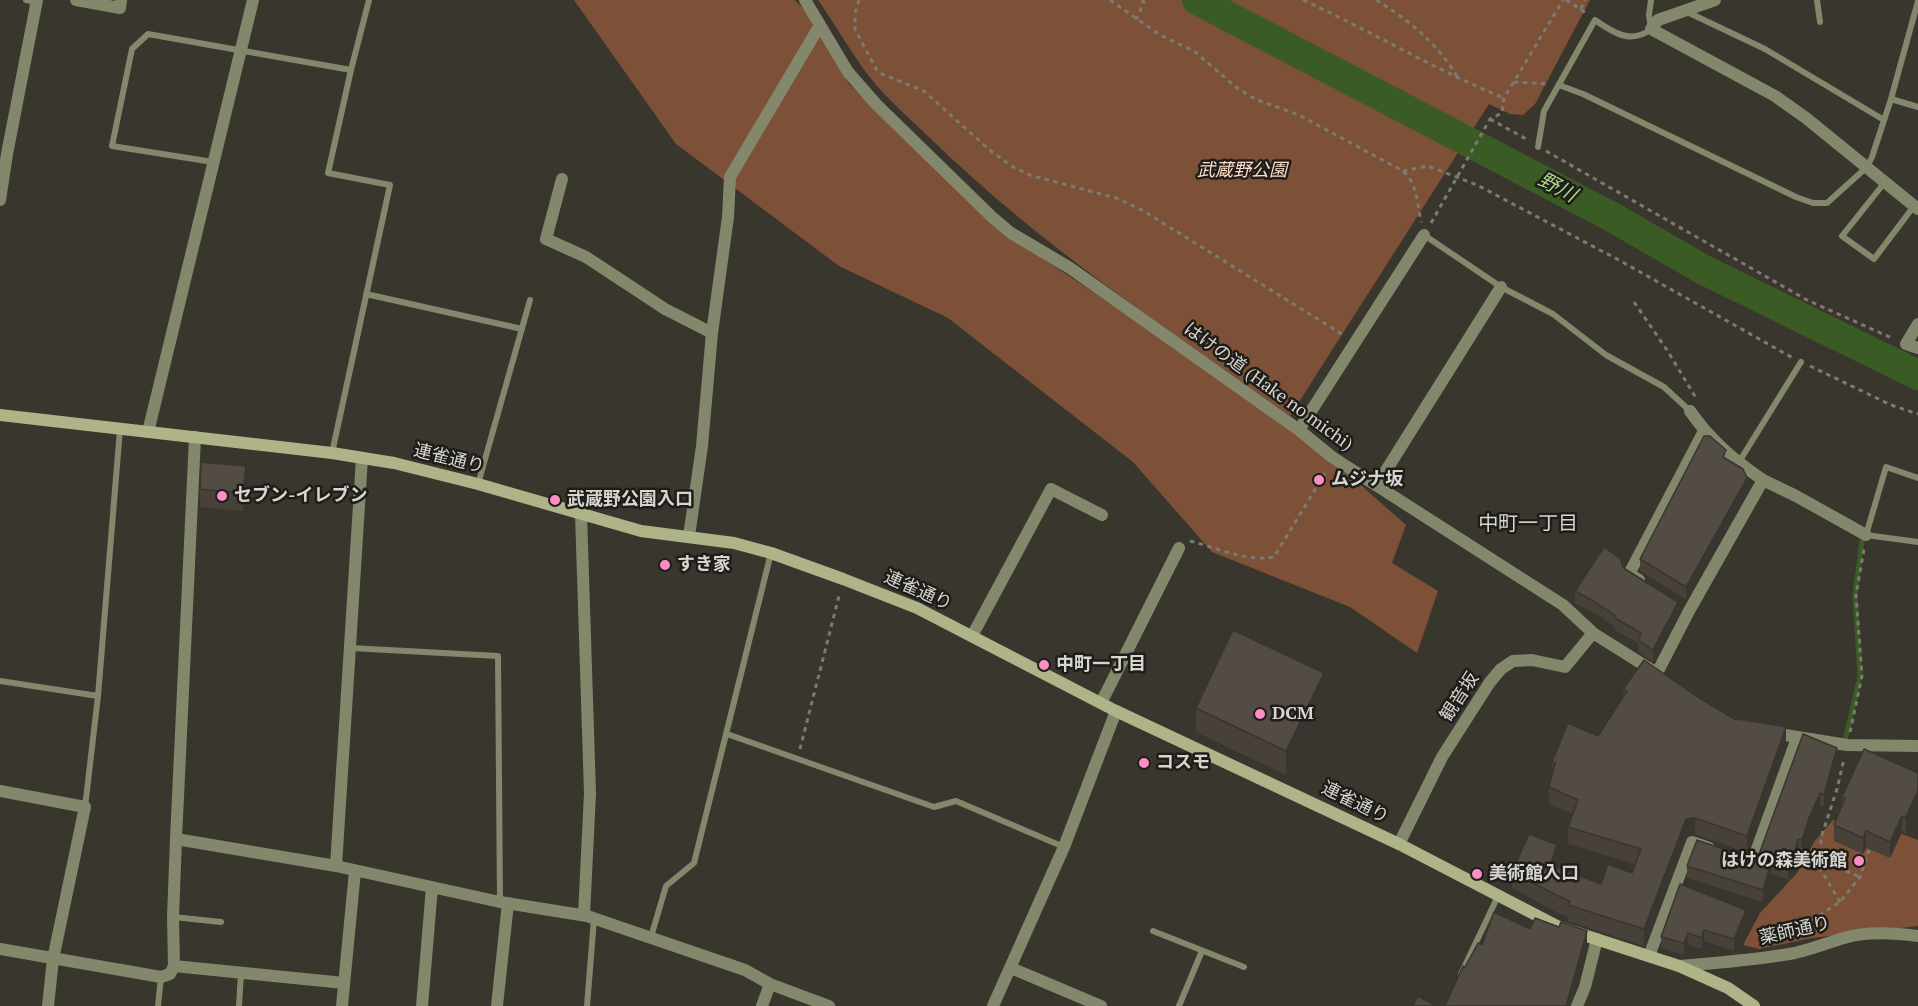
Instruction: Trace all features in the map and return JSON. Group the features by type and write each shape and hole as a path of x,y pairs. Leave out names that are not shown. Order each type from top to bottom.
{"main road":[{"name":"連雀通り","path":"0,415 332,453 394,463 478,484 641,531 734,543 771,553 917,608 1116,711 1399,844 1559,927 1679,966 1728,988 1754,1006"}],"street":[{"path":"76,0 120,8 121,0"},
{"path":"148,432 253,0"},
{"name":"はけの道 (Hake no michi)","path":"805,0 848,72 876,104 1011,233 1070,268 1299,430 1332,457 1563,605 1593,633 1661,676 1684,608 1763,480"},
{"path":"1715,0 1658,20 1651,29 1775,96 1916,207"},
{"path":"0,200 33,1"},
{"path":"689,536 702,447 712,333 728,217 730,177 820,25"},
{"path":"562,180 546,240 586,258 665,309 712,333"},
{"path":"1299,430 1424,234"},
{"path":"1377,485 1501,287"},
{"path":"1912,346 1918,324"},
{"path":"1690,411 1704,431 1739,463 1763,480 1866,535"},
{"path":"1649,586 1629,574 1704,431"},
{"path":"0,949 161,977 170,974 174,966 176,839 195,437"},
{"path":"336,866 362,458"},
{"path":"972,636 1051,489 1102,515"},
{"path":"580,514 590,793 589,917"},
{"path":"1101,703 1179,548"},
{"name":"観音坂","path":"1399,844 1442,757 1490,682 1501,669 1513,661 1532,660 1565,667 1593,633"},
{"path":"993,1006 1064,847 1116,711"},
{"path":"1762,731 1847,745 1918,746"},
{"path":"1649,956 1692,842 1752,863 1797,738"},
{"path":"0,791 85,807 53,959 48,1006"},
{"path":"176,839 336,866 504,903 589,917 745,970 770,984 829,1006"},
{"path":"342,1006 356,871"},
{"path":"422,1006 432,887"},
{"path":"497,1006 504,903"},
{"name":"薬師通り","path":"1679,966 1754,959 1816,948 1846,937 1882,933 1918,936"},
{"path":"1577,1006 1585,987 1597,939"},
{"path":"174,966 344,983"},
{"path":"1011,968 1101,1006"},
{"path":"762,1006 770,984"}],"lane":[{"path":"332,453 390,185 328,173 369,0"},
{"path":"1538,147 1544,111 1595,20 1615,34 1633,37 1645,34 1651,29 1649,15 1651,0"},
{"path":"1817,0 1820,22"},
{"path":"1559,85 1583,94 1796,197 1813,203 1827,202 1868,167 1891,99 1918,1"},
{"path":"1684,11 1765,50 1884,120"},
{"path":"213,162 112,146 132,49 148,34 351,70"},
{"path":"1891,99 1918,107"},
{"path":"1885,182 1842,236 1874,259 1916,207"},
{"path":"1424,234 1501,287 1553,314 1606,355 1664,387 1690,411"},
{"path":"366,294 522,329"},
{"path":"478,484 530,300"},
{"path":"1739,463 1801,362"},
{"path":"85,807 98,696 120,429"},
{"path":"1918,478 1887,466 1866,535 1918,542"},
{"path":"651,937 666,886 694,862 771,553"},
{"path":"351,648 498,656 504,903"},
{"path":"0,681 98,696"},
{"path":"727,734 934,807 956,801 1064,847"},
{"path":"1460,976 1498,896"},
{"path":"173,917 221,922"},
{"path":"587,1006 589,917"},
{"path":"1153,931 1244,967"},
{"path":"1179,1006 1202,951"},
{"path":"239,1006 241,973"},
{"path":"159,1006 161,977"}],"path":[{"path":"859,0 855,13 855,29 876,69 895,81 924,91 992,152 1030,175 1116,198 1142,210 1346,336 1353,346"},
{"path":"1110,0 1160,35 1194,51 1238,88 1255,99 1299,115 1403,171 1416,191 1424,234"},
{"path":"1136,20 1144,2 1140,0"},
{"path":"1303,0 1344,18 1459,80 1504,98"},
{"path":"1376,0 1401,15 1445,56 1459,80"},
{"path":"1424,234 1490,119 1502,113 1504,98 1564,0 1595,20"},
{"path":"1581,9 1585,0"},
{"path":"1514,82 1559,85"},
{"path":"1490,119 1807,300 1912,346"},
{"path":"1403,171 1428,165 1477,185 1801,362 1891,405 1918,414"},
{"path":"1634,302 1698,400"},
{"path":"1179,548 1191,541 1246,557 1262,559 1274,557 1324,477 1332,457"},
{"path":"1840,902 1821,870 1821,838 1837,789 1862,675 1856,595 1866,535"},
{"path":"798,759 843,579"},
{"path":"1828,815 1838,818"},
{"path":"1754,959 1767,943 1795,932 1840,902 1860,878 1872,840"},
{"path":"1821,860 1860,878"}],"green space":[{"path":"574,0 795,0 805,10 849,84 1002,231 1160,337 1338,465 1406,525 1392,563 1438,591 1417,653 1350,607 1212,552 1133,462 948,318 839,266 676,144"},
{"name":"武蔵野公園","path":"818,0 1590,0 1535,104 1523,115 1510,114 1489,104 1290,416 1104,284 1058,249 971,176 877,86"},
{"path":"1833,820 1872,823 1918,840 1918,926 1812,938 1759,949 1743,945 1760,913 1797,873 1814,842"}],"building":[{"path":"1704,436 1710,436 1726,450 1723,457 1743,469 1747,478 1686,587 1640,559"},
{"path":"201,462 246,466 243,493 200,489"},
{"path":"1604,547 1621,559 1625,569 1678,602 1653,650 1638,640 1641,633 1575,591"},
{"name":"DCM","path":"1233,630 1324,673 1286,751 1196,708"},
{"path":"1644,660 1736,720 1786,727 1747,836 1695,818 1686,819 1644,929 1568,905 1570,901 1512,872 1529,834 1557,845 1550,865 1601,884 1608,864 1632,873 1641,849 1568,827 1578,800 1549,787 1555,763 1552,762 1568,723 1598,736 1627,691 1623,689"},
{"path":"1803,734 1837,748 1824,795 1820,793 1802,840 1798,839 1788,867 1771,862 1763,890 1687,866 1697,840 1749,858 1758,857"},
{"path":"1864,749 1918,773 1918,790 1906,817 1902,816 1890,842 1866,831 1863,838 1834,825 1845,798 1842,797"},
{"path":"1680,884 1746,910 1734,939 1704,930 1702,938 1688,933 1684,943 1661,937"},
{"path":"1494,912 1530,929 1535,918 1559,927 1561,922 1587,931 1566,1006 1445,1006 1463,966 1465,967 1478,943 1482,945"},
{"path":"1418,996 1436,1006 1413,1006"}],"waterway":[{"name":"野川","path":"1197,0 1612,217 1704,270 1918,375"},
{"path":"1844,745 1860,676 1855,595 1862,541"}],"place":[{"name":"ムジナ坂","path":"1319,480"},
{"name":"セブン-イレブン","path":"222,496"},
{"name":"武蔵野公園入口","path":"555,500"},
{"name":"すき家","path":"665,565"},
{"name":"中町一丁目","path":"1044,665"},
{"name":"DCM","path":"1260,714"},
{"name":"コスモ","path":"1144,763"},
{"name":"はけの森美術館","path":"1859,861"},
{"name":"美術館入口","path":"1477,874"}],"district":[{"name":"中町一丁目","path":"1528,524"}]}
